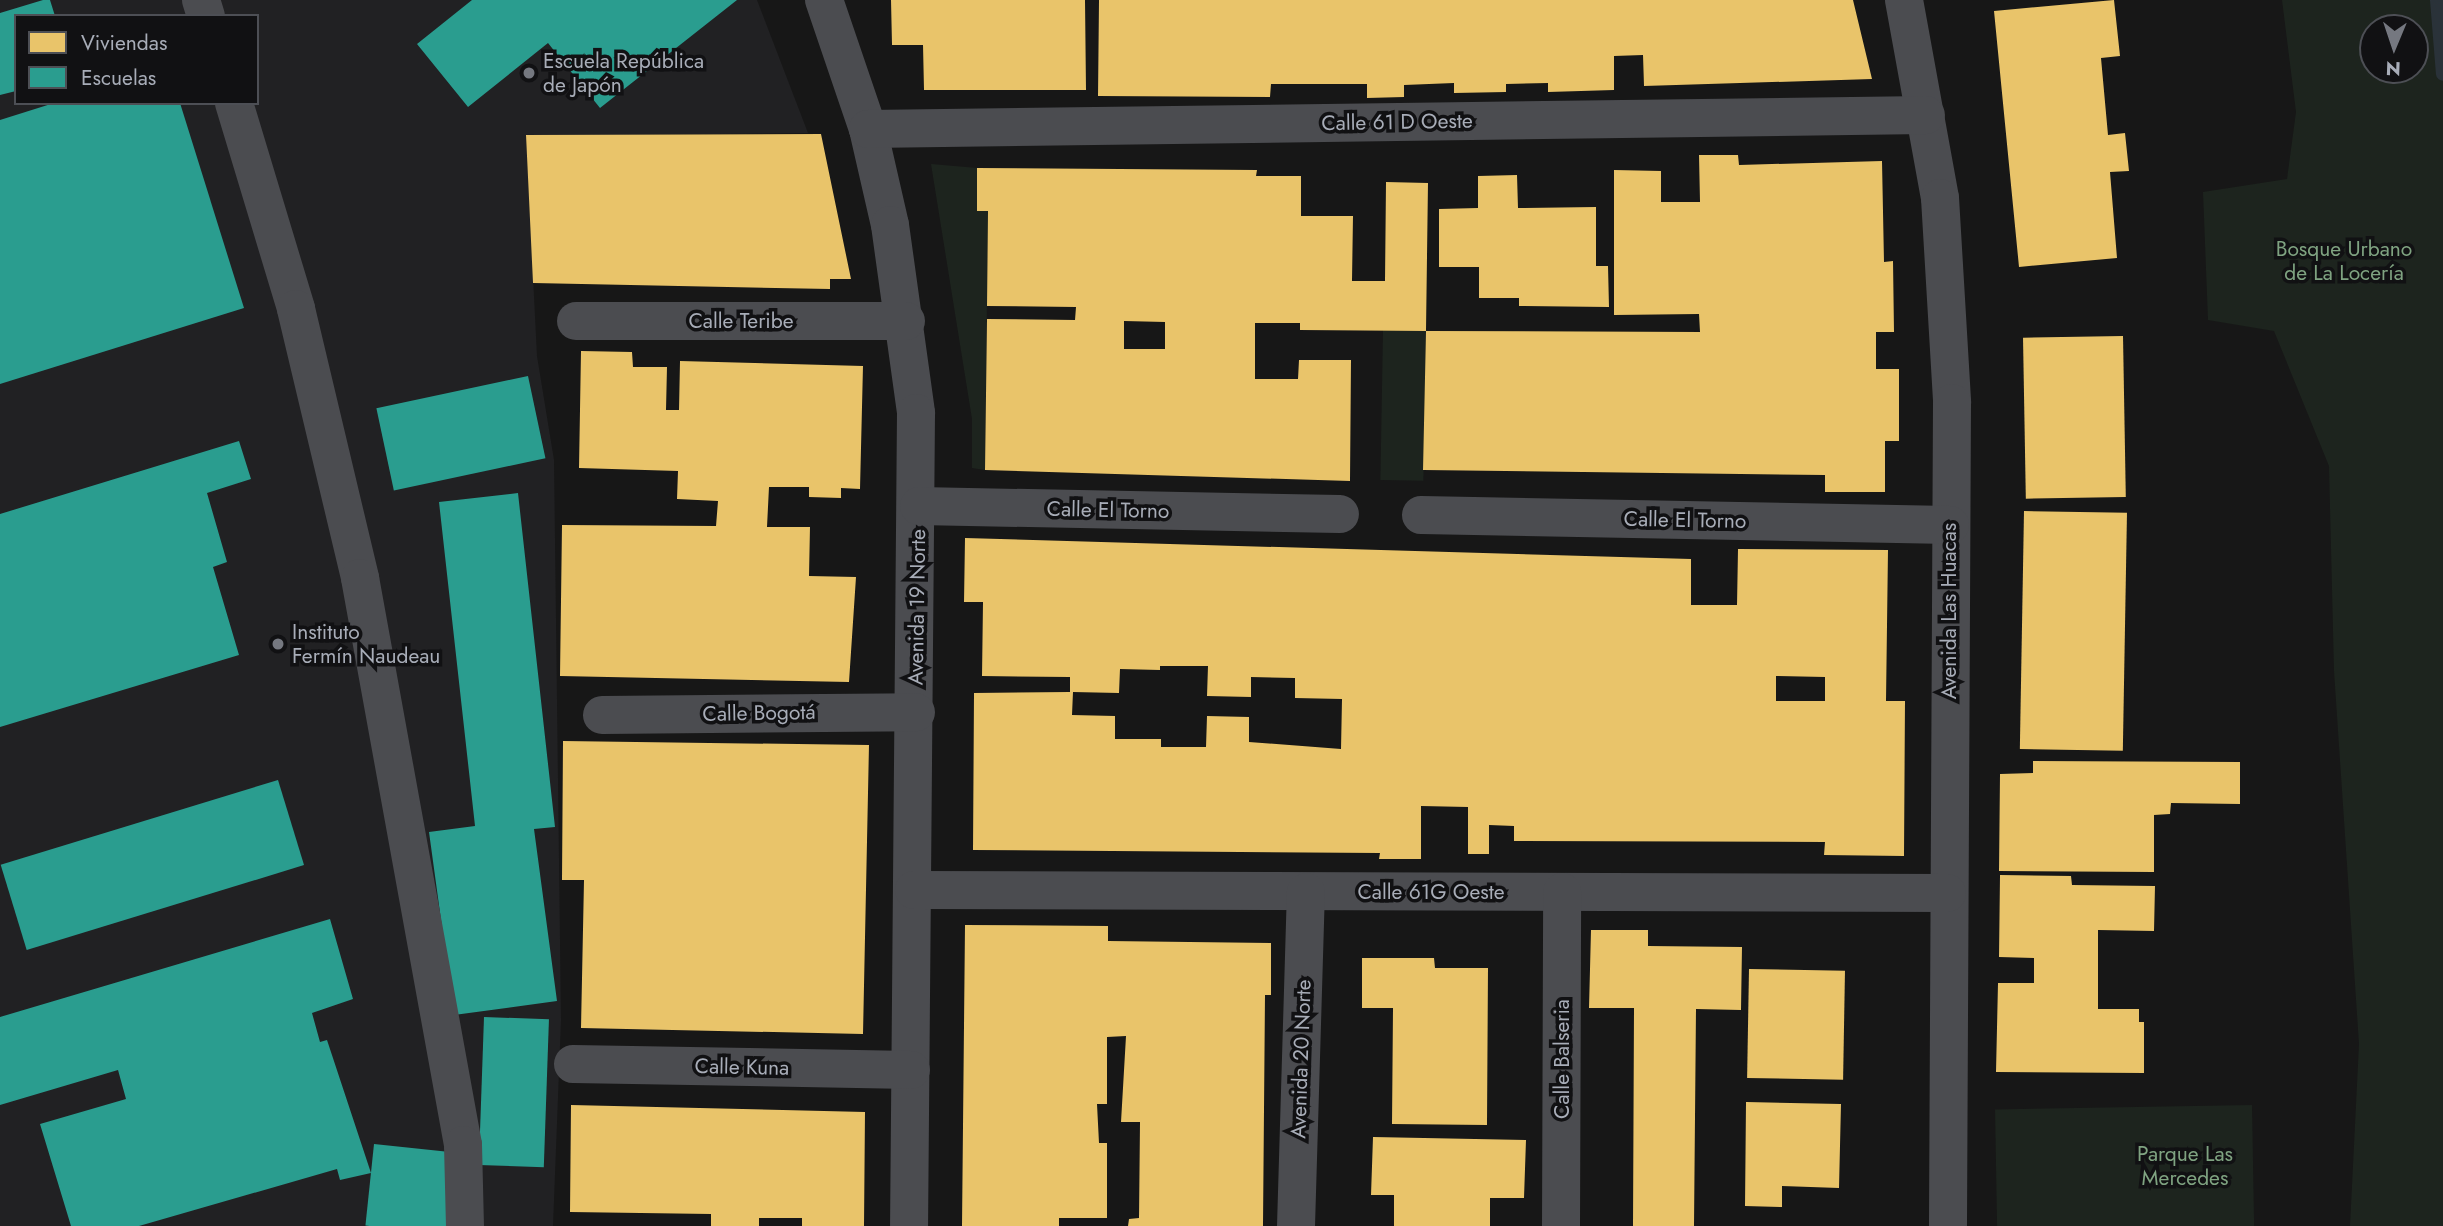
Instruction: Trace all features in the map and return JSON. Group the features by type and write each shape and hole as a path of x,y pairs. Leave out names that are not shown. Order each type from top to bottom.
{"street":[{"name":"Avenida 19 Norte","path":"824,0 868,129 906,321 916,413 919,506 909,1226"},
{"name":"Avenida Las Huacas","path":"1904,0 1940,198 1948,281 1948,1226"},
{"path":"234,105 296,309 360,578 463,1146 466,1226"},
{"name":"Calle 61 D Oeste","path":"868,129 1926,115"},
{"name":"Calle Teribe","path":"576,321 906,321"},
{"name":"Calle El Torno","path":"919,506 1340,514"},
{"name":"Calle El Torno","path":"1421,515 1950,525"},
{"name":"Calle Bogotá","path":"602,715 916,712"},
{"name":"Calle 61G Oeste","path":"914,890 1947,893"},
{"name":"Avenida 20 Norte","path":"1296,1226 1306,892"},
{"name":"Calle Balseria","path":"1561,1226 1562,892"},
{"name":"Calle Kuna","path":"573,1064 911,1070"}],"shaded area":[{"name":"Instituto Fermín Naudeau","path":"0,0 757,0 808,133 526,136 537,356 554,460 561,1020 553,1226 0,1226"}],"green space":[{"name":"Bosque Urbano de La Locería","path":"2282,0 2443,0 2443,1226 2350,1226 2359,1044 2334,671 2329,466 2274,331 2208,320 2203,192 2287,179 2296,112"},
{"path":"931,164 977,168 977,210 988,211 985,470 972,468 972,419"},
{"path":"1383,330 1426,331 1423,481 1380,480"},
{"name":"Parque Las Mercedes","path":"2252,1105 2254,1226 1997,1226 1995,1109"}],"building: Viviendas":[{"path":"891,0 1085,0 1086,90 924,90 923,45 892,45"},
{"path":"1099,0 1853,0 1872,79 1644,86 1643,55 1614,56 1614,90 1548,92 1548,83 1506,84 1506,92 1454,93 1454,83 1404,85 1404,97 1367,98 1367,84 1271,84 1270,97 1098,96"},
{"path":"2114,0 2120,56 2101,58 2108,135 2125,133 2129,171 2110,172 2117,258 2019,267 1994,11"},
{"path":"821,134 851,279 830,279 830,289 533,283 526,135"},
{"path":"1699,155 1738,155 1739,165 1882,161 1884,262 1893,261 1894,332 1876,332 1876,369 1899,369 1899,441 1885,441 1885,492 1825,492 1825,475 1423,470 1426,331 1700,332 1699,314 1614,315 1614,170 1661,171 1661,202 1700,202"},
{"path":"977,168 1257,170 1256,176 1301,176 1301,216 1353,216 1352,281 1385,281 1386,182 1428,183 1426,331 1300,330 1300,323 1255,323 1255,379 1298,379 1299,360 1351,360 1350,481 985,470 987,319 1075,320 1076,307 987,306 988,211 977,211","holes":["1124,321 1165,322 1165,349 1124,349"]},
{"path":"1517,175 1518,208 1596,207 1596,266 1608,266 1609,307 1519,306 1519,298 1479,298 1479,267 1439,267 1439,209 1478,208 1478,176"},
{"path":"2123,336 2126,497 2026,499 2023,338"},
{"path":"581,351 632,352 633,367 667,367 666,410 679,410 680,361 863,366 860,489 841,488 841,498 809,497 809,487 769,487 767,527 810,527 809,576 856,577 849,682 560,676 562,525 716,526 718,501 677,499 678,471 579,468"},
{"path":"2024,511 2127,513 2123,751 2020,749"},
{"path":"965,538 1691,559 1691,605 1737,605 1738,549 1888,550 1886,701 1905,701 1904,856 1824,855 1825,842 1514,841 1514,826 1489,825 1489,854 1468,854 1468,807 1421,806 1421,859 1379,859 1380,853 973,850 974,693 1070,692 1070,677 982,676 983,602 964,602","holes":["1160,666 1208,666 1207,696 1251,697 1251,677 1295,678 1295,698 1342,699 1341,749 1249,742 1249,717 1207,716 1206,747 1161,747 1161,739 1115,739 1115,716 1072,715 1073,692 1119,693 1120,669 1160,670","1776,676 1825,677 1825,701 1776,701"]},
{"path":"563,741 869,745 863,1034 581,1028 584,880 562,880"},
{"path":"2033,761 2240,762 2240,804 2171,803 2170,814 2154,815 2154,872 1999,871 2000,774 2033,773"},
{"path":"2000,875 2071,876 2072,885 2155,886 2154,931 2098,930 2098,1009 2139,1009 2139,1022 2144,1022 2144,1073 1996,1072 1998,983 2034,983 2034,958 1999,957"},
{"path":"965,925 1108,926 1108,941 1271,943 1271,995 1265,995 1263,1226 1128,1226 1129,1219 1139,1218 1140,1122 1121,1122 1126,1036 1107,1037 1107,1104 1097,1104 1099,1143 1107,1143 1107,1218 1059,1218 1059,1226 962,1226"},
{"path":"1591,930 1648,930 1648,946 1742,947 1741,1010 1696,1009 1694,1226 1633,1226 1634,1008 1589,1008"},
{"path":"1362,958 1434,958 1435,968 1488,968 1487,1125 1392,1124 1393,1008 1362,1008"},
{"path":"1749,969 1845,971 1843,1080 1747,1078"},
{"path":"1746,1102 1841,1104 1839,1188 1782,1186 1782,1207 1745,1206"},
{"path":"571,1105 865,1112 864,1226 802,1226 802,1218 759,1218 759,1226 711,1226 711,1214 570,1212"},
{"path":"1373,1137 1526,1140 1524,1198 1490,1198 1490,1226 1394,1226 1394,1195 1371,1195"}],"building: Escuelas":[{"path":"50,0 54,14 14,14 14,92 0,95 0,13"},
{"path":"472,0 737,0 600,108 548,43 468,107 417,44"},
{"path":"48,105 181,105 244,308 0,384 0,120"},
{"path":"528,376 545,458 394,490 376,408"},
{"path":"239,441 251,479 207,493 227,562 213,567 239,655 0,727 0,514"},
{"path":"518,493 555,827 534,829 557,1001 454,1015 429,832 475,826 439,502"},
{"path":"278,780 304,865 27,950 1,865"},
{"path":"330,919 353,999 312,1013 320,1042 327,1040 371,1173 340,1180 337,1169 139,1226 71,1226 40,1124 126,1099 118,1070 0,1105 0,1017"},
{"path":"484,1017 549,1019 544,1167 479,1165"},
{"path":"374,1144 455,1152 447,1226 365,1226"}],"waterway":[{"path":"2437,0 2443,74"}],"place":[{"name":"Escuela República de Japón","path":"529,73"},
{"name":"Instituto Fermín Naudeau","path":"278,644"}]}
